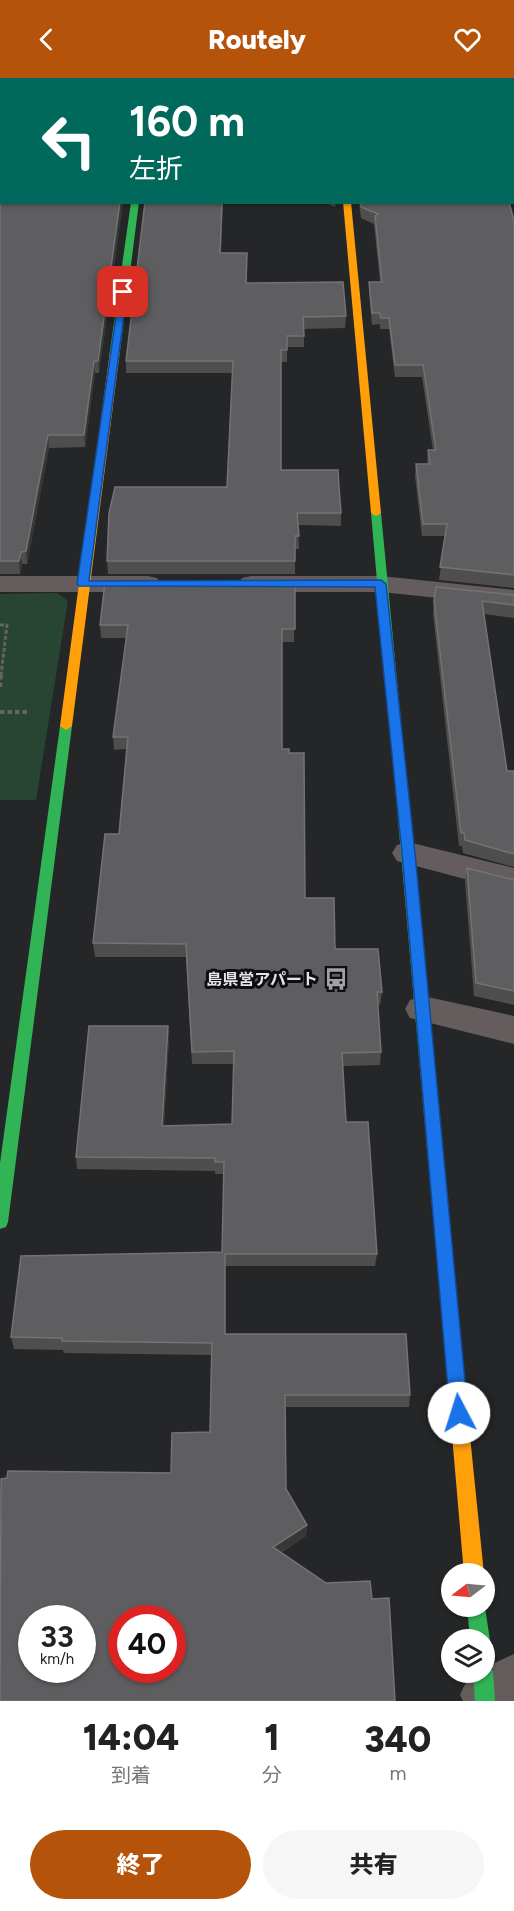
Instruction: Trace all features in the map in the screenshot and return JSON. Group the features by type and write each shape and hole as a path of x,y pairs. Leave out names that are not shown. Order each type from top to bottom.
{"street":[{"path":"0,1222 135,204"},
{"path":"347,204 473,1563"},
{"path":"0,584 178,584"},
{"path":"226,584 381,584 514,598"},
{"path":"408,853 514,880"},
{"path":"423,1009 514,1030"}],"path":[{"path":"0,625 7,625 0,687"}],"green space":[{"path":"57,593 68,601 36,800 0,800 0,594"}],"building":[{"path":"0,204 120,204 98,361 94,361 84,435 48,435 26,551 21,552 19,561 0,561"},
{"path":"145,204 222,204 220,253 247,253 246,283 343,282 346,316 303,317 304,336 287,336 287,350 281,350 281,470 338,470 341,513 297,513 299,536 295,536 295,561 107,561 109,513 115,487 227,487 233,361 126,361"},
{"path":"361,204 510,204 514,221 514,575 440,567 447,524 423,524 416,464 430,464 428,450 436,450 423,365 395,365 389,318 381,318 380,313 372,313 369,282 382,282 375,216 378,214 361,207"},
{"path":"105,582 295,582 295,629 282,629 282,749 289,749 289,753 304,753 305,898 334,898 335,949 378,949 382,992 377,992 381,1052 342,1053 346,1122 368,1122 377,1254 225,1254 225,1334 406,1334 410,1395 285,1395 286,1489 307,1525 273,1547 326,1583 370,1581 372,1599 389,1598 395,1701 0,1701 1,1479 7,1478 8,1471 171,1473 172,1433 210,1432 212,1343 62,1341 62,1338 11,1337 21,1256 222,1252 224,1162 215,1162 215,1158 76,1157 89,1026 168,1026 162,1126 232,1124 234,1051 192,1052 186,944 93,943 105,834 119,834 128,737 113,737 128,625 100,625"},
{"path":"436,587 514,595 514,605 482,601 507,771 514,771 514,854 465,840 464,833 461,833 434,601"},
{"path":"467,868 514,880 514,991 476,983"}],"traffic: fast":[{"path":"115,351 135,204"},
{"path":"376,513 449,1308"},
{"path":"0,1222 66,726"},
{"path":"478,1617 479,1629"},
{"path":"484,1683 485,1701"}],"traffic: slow":[{"path":"347,204 376,513"},
{"path":"66,726 115,351"},
{"path":"449,1308 473,1563"}],"place":[{"name":"島県営アパート","path":"336,979"}],"route":[{"path":"123,292 83,584 381,584 459,1413"}]}
